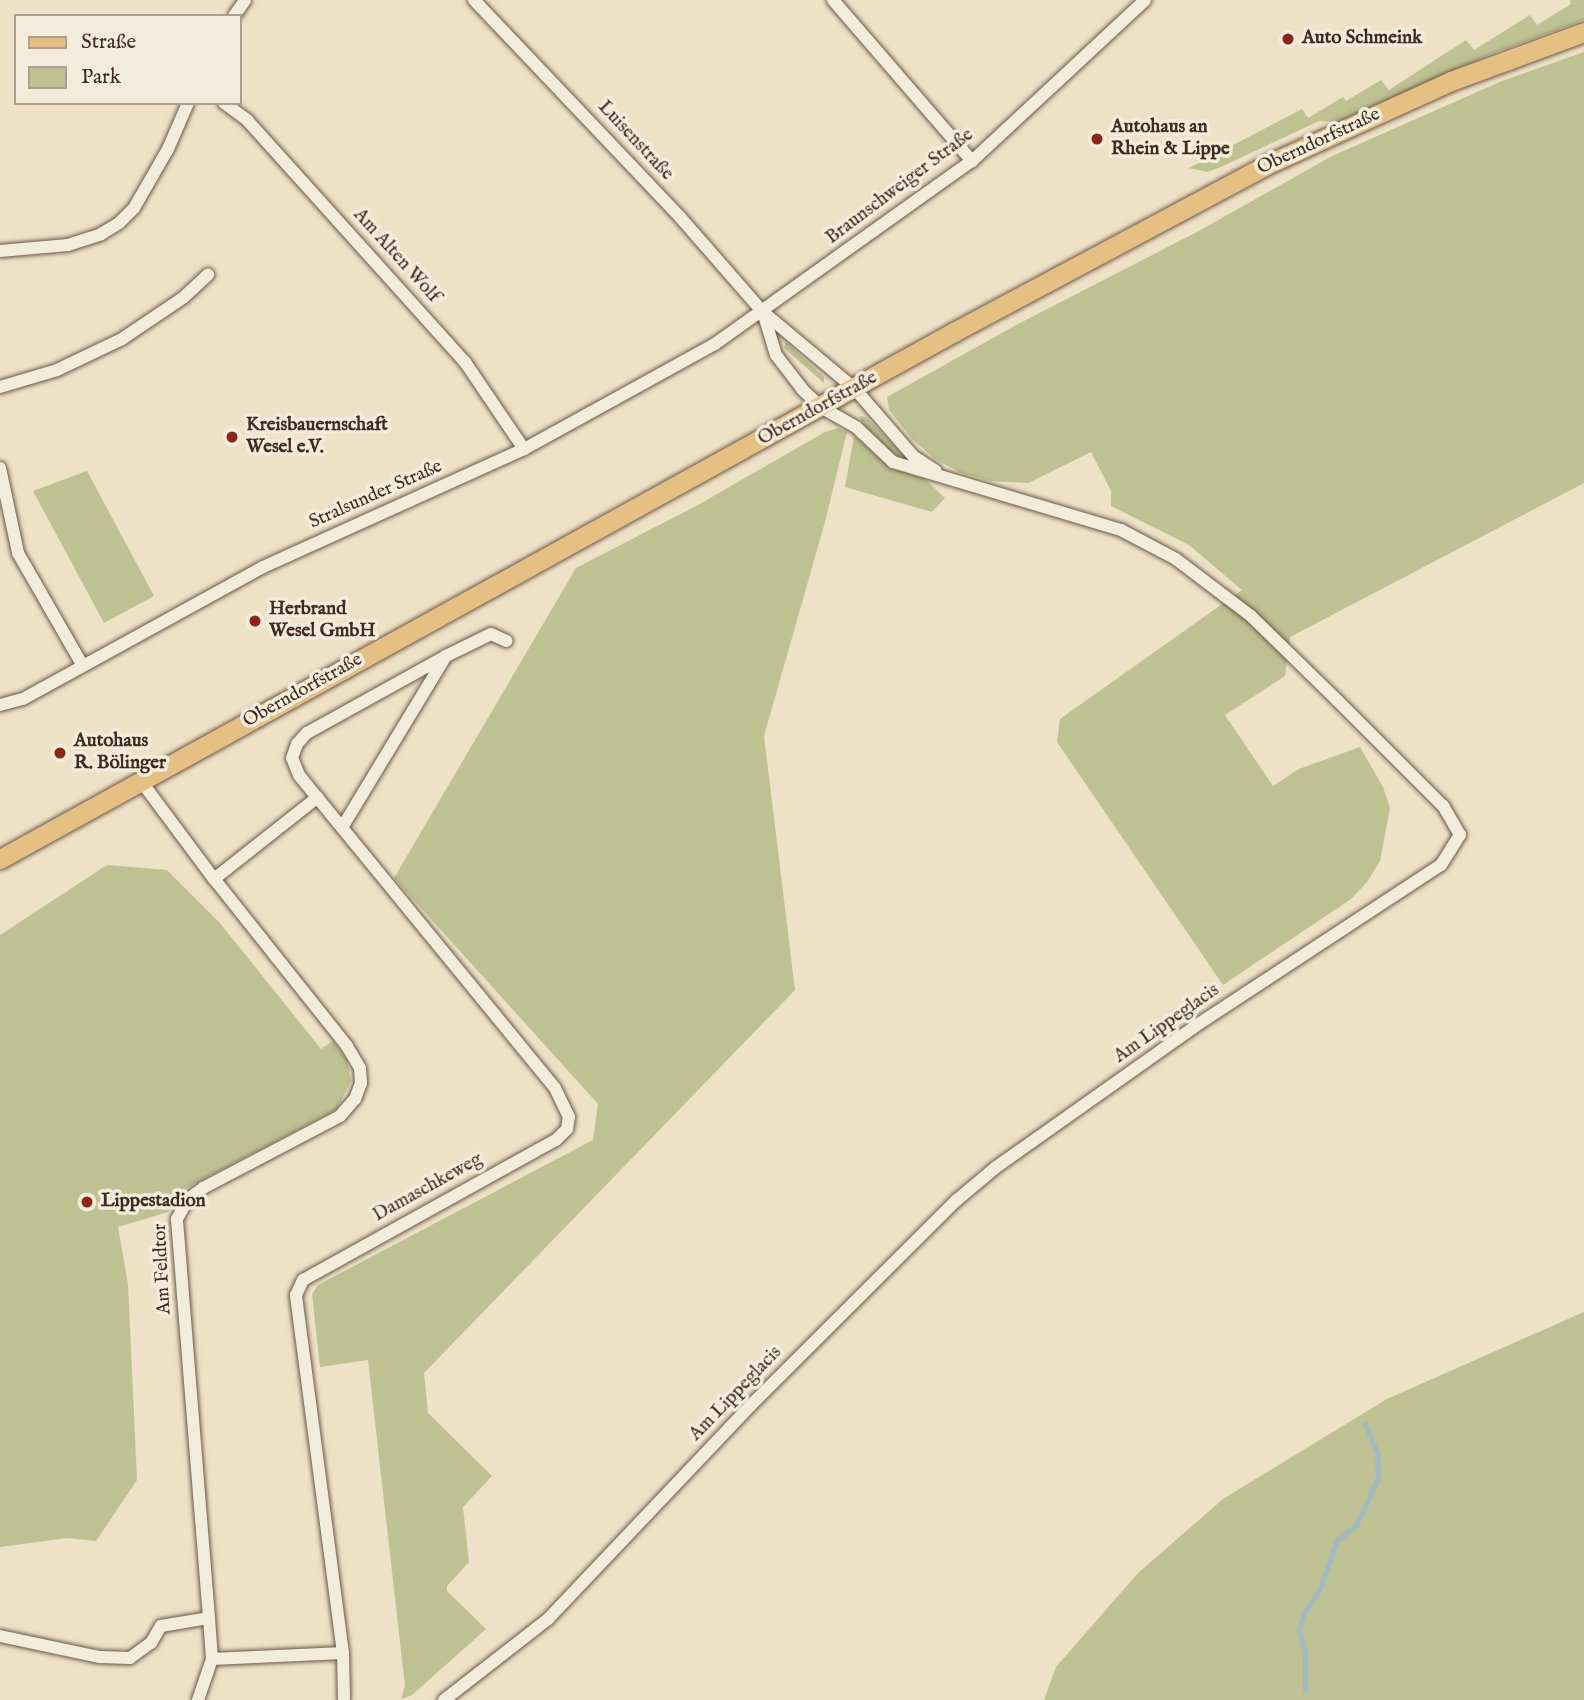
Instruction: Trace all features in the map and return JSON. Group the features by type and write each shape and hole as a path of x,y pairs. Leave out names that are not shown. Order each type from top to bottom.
{"main road":[{"name":"Oberndorfstraße","path":"0,861 1081,263 1273,162 1451,81 1584,32"}],"street":[{"name":"Luisenstraße","path":"474,0 672,208 763,312 855,389"},
{"path":"833,0 972,161"},
{"name":"Braunschweiger Straße","path":"763,312 972,161 1145,0"},
{"path":"0,251 68,246 101,234 119,223 134,208 168,149 187,105"},
{"name":"Am Alten Wolf","path":"227,105 247,120 465,362 524,449"},
{"path":"0,387 57,370 122,339 184,297 208,275"},
{"name":"Luisenstraße","path":"763,312 776,355 821,407"},
{"name":"Stralsunder Straße","path":"0,705 23,699 263,567 524,449 715,344 763,312"},
{"name":"Am Lippeglacis","path":"855,389 913,456 948,479"},
{"name":"Am Lippeglacis","path":"444,1700 548,1619 751,1405 957,1200 995,1168 1194,1027 1441,865 1460,835 1443,806 1251,616 1176,559 1121,530 893,462 856,427 821,407"},
{"path":"0,468 18,553 83,666"},
{"name":"Damaschkeweg","path":"344,1698 343,1653 296,1295 303,1280 556,1140 567,1129 569,1117 564,1102 533,1059 299,775 292,758 297,744 307,733 446,656 491,634 507,641"},
{"path":"343,826 446,656"},
{"name":"Am Feldtor","path":"141,781 214,880 347,1046 360,1068 361,1083 355,1098 341,1116 203,1188 188,1199 177,1219 209,1618"},
{"path":"214,880 318,797"},
{"path":"0,1636 100,1657 130,1658 150,1643 161,1626 209,1618 212,1659 198,1700"},
{"path":"212,1659 343,1653"}],"green space":[{"path":"1570,0 1584,0 1584,20 1491,54 1337,122 1319,121 1221,167 1207,172 1189,168 1302,109 1308,118 1343,97 1346,101 1381,80 1389,90 1466,40 1474,50 1530,15 1537,25 1571,4"},
{"path":"1584,52 1584,483 1290,637 1285,676 1225,715 1273,786 1299,769 1360,747 1383,787 1390,808 1380,861 1367,882 1351,899 1223,985 1057,742 1060,719 1242,590 1189,545 1111,506 1111,491 1091,452 1028,483 991,481 961,473 935,459 912,439 889,410 887,397 1020,323 1197,232 1332,156 1502,81"},
{"path":"786,342 824,377 824,383 784,348"},
{"path":"860,416 866,417 910,461 907,462 885,447 861,421"},
{"path":"838,428 847,432 825,522 764,736 795,990 424,1373 428,1413 492,1476 463,1507 469,1562 447,1586 447,1591 486,1629 412,1695 401,1699 405,1686 368,1360 320,1367 312,1294 318,1285 593,1140 598,1104 394,878 576,568 698,505 825,432"},
{"path":"854,436 890,468 925,479 945,498 932,512 845,487"},
{"path":"87,471 154,596 104,623 33,491"},
{"name":"Lippestadion","path":"107,865 167,870 219,922 321,1049 333,1041 347,1060 351,1081 337,1109 181,1191 168,1212 118,1227 128,1284 137,1480 96,1541 67,1538 0,1547 0,935"},
{"path":"1584,1312 1584,1700 1044,1700 1056,1667 1138,1573 1223,1499 1387,1399"}],"waterway":[{"path":"1305,1690 1305,1653 1299,1630 1304,1613 1320,1588 1337,1540 1356,1525 1378,1478 1377,1453 1365,1423"}],"place":[{"name":"Auto Schmeink","path":"1288,39"},
{"name":"Autohaus an Rhein & Lippe","path":"1097,139"},
{"name":"Kreisbauernschaft Wesel e.V.","path":"232,437"},
{"name":"Herbrand Wesel GmbH","path":"255,621"},
{"name":"Autohaus R. Bölinger","path":"60,753"},
{"name":"Lippestadion","path":"87,1202"}]}
